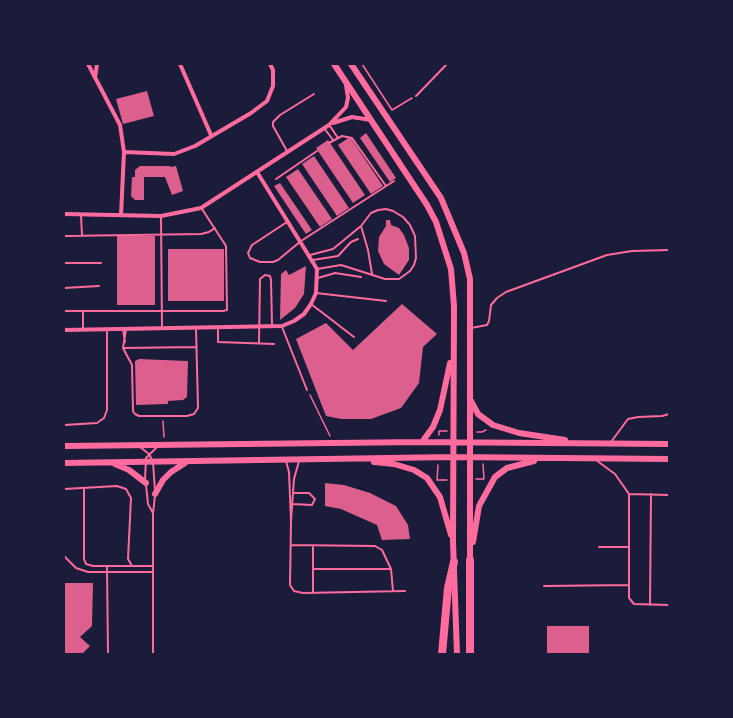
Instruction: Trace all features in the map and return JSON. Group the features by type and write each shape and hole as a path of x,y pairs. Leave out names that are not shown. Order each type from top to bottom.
{"highway":[{"path":"470,560 470,654"},
{"path":"442,654 448,594 454,562"}],"main road":[{"path":"334,64 427,205 436,222 451,269 454,306 453,542 457,654"},
{"path":"351,64 441,198 450,216 464,253 470,279 470,560"},
{"path":"422,442 433,427 440,410 453,350"},
{"path":"471,401 478,414 493,425 519,433 582,443"},
{"path":"64,446 422,442 669,444"},
{"path":"64,463 453,457 669,459"},
{"path":"349,459 394,464 414,470 427,478 440,497 453,542"},
{"path":"470,560 479,506 495,477 507,468 549,459"},
{"path":"109,462 129,470 146,483"},
{"path":"155,494 163,480 170,472 188,462"}],"street":[{"path":"88,64 120,124 124,152 121,215"},
{"path":"95,78 96,64"},
{"path":"180,64 211,135"},
{"path":"124,152 174,154 195,146 211,135 251,113 267,101 273,86 273,70 270,64"},
{"path":"329,125 346,107 348,98 346,81"},
{"path":"64,214 161,216 201,208 329,125 352,117 371,120"},
{"path":"64,330 282,326 299,318 312,304 316,293 318,278 317,269 310,255 287,222 257,172"}],"lane":[{"path":"416,96 447,64"},
{"path":"288,152 273,126 273,122 280,115 314,94"},
{"path":"329,125 338,138"},
{"path":"324,128 333,140"},
{"path":"329,143 333,140 346,136 352,138 386,186"},
{"path":"276,180 318,151"},
{"path":"287,222 252,245 248,254 250,258 260,262 273,262 278,260 300,242 394,181"},
{"path":"64,311 227,310 227,250 225,242 201,208"},
{"path":"310,255 333,249 378,210 386,209 403,217 410,225 415,236 416,258 410,271 405,276 392,280 341,265 317,269"},
{"path":"81,215 82,236"},
{"path":"161,216 162,328"},
{"path":"361,226 368,250 372,274"},
{"path":"64,236 161,236 204,234 215,228"},
{"path":"312,260 338,256 351,242 358,239"},
{"path":"470,328 487,325 491,305 497,298 506,292 607,255 632,251 669,250"},
{"path":"64,263 101,263"},
{"path":"318,278 335,273 361,278"},
{"path":"259,343 260,279 265,275 270,276 272,280 272,326"},
{"path":"64,288 100,286"},
{"path":"316,293 386,301"},
{"path":"312,304 354,337"},
{"path":"82,330 83,311"},
{"path":"218,326 218,342 274,344"},
{"path":"282,326 307,390"},
{"path":"125,329 125,342 123,348 132,369 133,407 135,414 138,416 187,416 194,414 198,408 196,328"},
{"path":"64,425 96,423 104,418 107,410 107,330"},
{"path":"123,348 196,347"},
{"path":"610,444 628,419 638,416 662,416 669,414"},
{"path":"137,445 149,454 153,462 155,494 153,514 154,654"},
{"path":"153,514 148,504 145,462 149,454 160,445"},
{"path":"594,458 615,474 629,494 628,547 629,598 631,602 634,604 669,605"},
{"path":"286,460 289,472 291,521 290,585 294,591 405,591"},
{"path":"291,521 294,475 299,460"},
{"path":"64,489 117,486 126,489 129,493 131,502 128,559 132,566"},
{"path":"84,488 85,561 91,566 153,566"},
{"path":"293,493 309,493 315,499 312,505 293,504"},
{"path":"629,494 669,495"},
{"path":"650,605 651,494"},
{"path":"291,546 374,546 382,550 391,569 394,591"},
{"path":"313,546 313,592"},
{"path":"599,547 628,547"},
{"path":"64,552 65,557 80,570 88,572 153,572"},
{"path":"107,566 108,654"},
{"path":"313,569 391,569"},
{"path":"544,586 629,585"}],"path":[{"path":"362,64 392,110"},
{"path":"384,114 416,96"},
{"path":"307,390 334,443"}],"building":[{"path":"147,91 154,116 123,124 116,99"},
{"path":"366,133 396,178 390,182 360,138"},
{"path":"350,137 383,186 371,194 338,145"},
{"path":"328,140 365,195 353,203 316,148"},
{"path":"314,156 349,208 337,216 302,164"},
{"path":"140,166 176,166 183,191 172,195 165,177 144,177 144,200 135,200 131,196 132,177 135,177 135,170"},
{"path":"298,169 332,219 320,227 286,177"},
{"path":"280,183 312,230 306,234 274,186"},
{"path":"386,220 390,220 391,225 399,228 404,235 409,248 409,260 399,275 384,264 378,251 379,237 386,226"},
{"path":"117,236 155,236 155,305 117,305"},
{"path":"168,249 224,249 224,301 168,301"},
{"path":"306,266 304,294 295,308 280,320 281,274 286,270 289,275"},
{"path":"402,304 437,334 423,347 419,383 401,408 371,419 341,419 326,416 296,339 326,323 353,350"},
{"path":"139,359 188,361 187,397 183,400 168,401 168,404 136,405 135,361"},
{"path":"325,483 344,485 370,493 396,506 408,525 410,539 382,540 377,525 341,509 325,506"},
{"path":"64,583 93,583 92,626 80,637 90,646 82,654 64,654"},
{"path":"547,626 589,626 589,654 547,654"}]}
